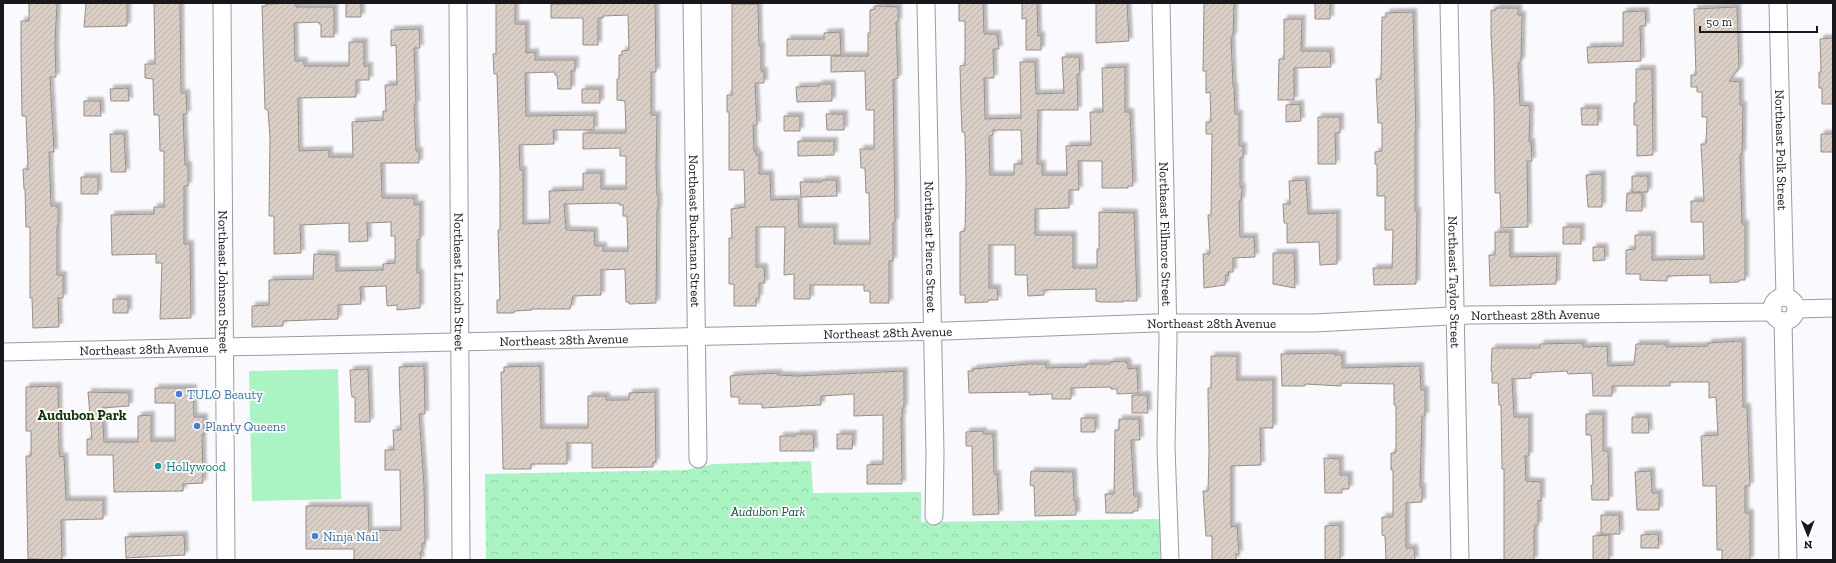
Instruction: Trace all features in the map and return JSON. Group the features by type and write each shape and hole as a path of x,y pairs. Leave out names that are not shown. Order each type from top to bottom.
{"street":[{"name":"Northeast Johnson Street","path":"222,3 226,560"},
{"name":"Northeast Lincoln Street","path":"458,3 459,341 462,560"},
{"name":"Northeast Buchanan Street","path":"692,3 695,337 698,460"},
{"name":"Northeast Pierce Street","path":"926,3 935,453 934,516"},
{"name":"Northeast Fillmore Street","path":"1161,3 1167,323 1166,446 1170,560"},
{"name":"Northeast Taylor Street","path":"1449,3 1460,560"},
{"name":"Northeast Polk Street","path":"1778,3 1790,303"},
{"path":"1788,560 1778,315 1775,302 1781,298 1790,303 1833,308"},
{"name":"Northeast 28th Avenue","path":"3,352 695,337 1167,323 1314,323 1454,315 1768,312 1778,315"}],"green space":[{"path":"338,369 341,499 252,501 249,371"},
{"name":"Audubon Park","path":"811,461 813,493 921,492 921,522 1160,519 1160,560 486,560 485,474 686,470 714,464"}],"building":[{"path":"29,3 57,3 55,43 56,77 50,77 54,152 49,152 51,206 58,206 57,275 63,275 63,298 58,298 59,327 33,328 32,298 30,298 30,227 26,227 23,169 28,169 26,116 22,116 21,57 21,21 29,21"},
{"path":"86,3 127,3 127,26 84,27"},
{"path":"154,3 180,3 181,93 186,93 187,114 183,114 185,165 188,165 188,186 184,186 184,244 190,244 191,318 160,319 162,263 156,263 156,254 112,255 111,215 154,214 154,207 164,207 164,151 160,151 159,115 154,115 153,79 145,78 145,64 155,64"},
{"path":"296,3 296,7 334,7 334,37 321,37 321,24 319,24 319,22 294,23 295,61 304,61 304,66 349,66 349,42 364,42 364,66 369,66 369,80 356,80 356,97 298,98 299,151 329,150 329,157 353,157 352,122 383,120 383,111 386,111 385,85 397,85 396,45 391,46 391,30 419,29 420,48 414,48 416,104 414,105 416,151 419,151 419,163 381,163 382,198 414,198 414,205 420,204 420,239 417,240 417,273 420,273 420,308 397,310 397,305 387,306 386,286 360,287 361,304 338,305 338,319 283,321 283,326 252,327 252,306 269,305 269,280 313,279 314,254 336,255 336,271 383,270 383,264 395,263 395,236 391,236 391,222 367,223 368,241 349,242 349,223 300,225 301,253 274,254 274,216 269,216 270,138 268,110 265,109 262,6 267,6 267,4"},
{"path":"346,3 361,3 361,17 346,17"},
{"path":"496,3 515,3 515,24 526,24 526,53 535,52 535,60 575,60 575,71 571,71 571,89 558,89 557,75 555,75 555,72 525,73 526,116 594,115 594,130 553,130 554,144 519,145 520,170 523,170 523,224 550,223 549,191 583,190 583,173 601,173 601,189 626,189 626,156 620,156 620,148 583,149 583,133 626,133 625,101 617,100 617,79 619,79 619,55 622,55 622,51 629,50 628,15 603,16 603,18 598,18 598,45 583,45 583,18 551,18 551,4 655,3 656,72 651,72 651,115 657,115 656,169 658,209 656,303 629,304 629,302 626,302 625,269 601,270 601,295 573,296 570,309 532,309 514,311 514,313 497,313 497,300 500,300 498,230 500,230 500,172 497,74 494,74 493,54 496,54","holes":["619,203 619,205 623,205 623,216 627,216 628,251 603,251 603,246 595,246 594,231 566,230 564,204"]},
{"path":"959,3 983,3 984,34 997,34 999,49 993,49 994,78 984,78 985,119 1021,118 1020,62 1035,62 1036,94 1064,93 1062,57 1079,57 1080,74 1077,74 1078,110 1038,110 1037,164 1042,164 1042,175 1067,175 1066,146 1091,145 1090,112 1103,112 1102,68 1125,67 1125,112 1130,112 1133,186 1128,186 1128,188 1102,188 1102,161 1078,161 1079,190 1069,190 1069,208 1035,209 1035,235 1073,235 1073,268 1097,268 1097,249 1099,249 1099,212 1134,213 1137,301 1096,301 1096,289 1044,290 1044,295 1028,296 1027,275 1015,275 1015,245 989,245 989,288 997,288 998,300 965,303 965,295 960,295 960,232 965,231 966,182 965,136 964,132 962,132 960,66 965,65 965,21 959,21","holes":["993,130 1021,130 1022,164 1014,164 1014,175 990,175 989,136 993,135"]},
{"path":"1022,3 1037,3 1038,36 1041,35 1041,50 1026,50 1026,18 1022,19"},
{"path":"1096,3 1127,3 1129,41 1096,43"},
{"path":"1204,3 1234,3 1233,37 1231,37 1233,86 1235,114 1239,114 1239,146 1243,146 1243,158 1240,158 1240,187 1242,187 1241,201 1239,201 1240,237 1254,237 1255,257 1233,258 1233,272 1228,272 1229,275 1226,275 1225,285 1204,288 1203,254 1209,254 1210,252 1208,215 1211,215 1212,134 1206,134 1206,122 1211,122 1210,92 1206,93 1206,71 1203,71"},
{"path":"1315,3 1330,3 1330,19 1315,19"},
{"path":"732,4 758,4 759,46 761,46 761,71 764,71 764,83 755,83 757,125 753,125 754,151 756,151 756,155 759,155 759,174 770,174 771,200 798,199 799,227 834,227 834,244 870,244 869,193 866,193 865,168 861,168 860,149 874,149 874,110 866,110 865,71 831,72 831,56 868,56 870,10 875,9 875,6 898,7 898,22 896,22 898,78 893,80 895,222 893,222 893,261 889,261 889,303 870,303 870,291 864,291 864,285 810,285 810,299 794,299 794,274 784,275 785,227 756,227 756,267 764,267 765,283 759,283 759,298 756,298 756,306 734,306 734,284 729,284 729,238 732,238 731,209 745,207 744,170 729,170 729,112 727,112 727,95 732,95"},
{"path":"1737,7 1739,68 1729,81 1740,82 1740,105 1743,105 1742,154 1740,154 1742,224 1745,224 1745,280 1739,280 1739,282 1710,283 1710,275 1667,276 1667,281 1640,280 1640,274 1626,274 1626,250 1635,249 1635,235 1652,235 1652,260 1704,259 1703,222 1691,222 1691,201 1704,201 1701,144 1706,144 1707,117 1702,117 1702,92 1697,92 1697,87 1691,87 1691,75 1696,75 1694,9"},
{"path":"1496,8 1518,8 1518,15 1522,15 1521,61 1518,63 1520,105 1529,106 1530,108 1529,142 1531,142 1532,161 1527,161 1528,227 1501,228 1500,193 1495,193 1491,10 1496,10"},
{"path":"1645,11 1646,26 1640,26 1641,61 1588,63 1587,47 1623,46 1623,12"},
{"path":"1413,12 1416,131 1415,211 1417,211 1416,284 1374,285 1373,268 1392,268 1393,230 1385,230 1385,196 1377,196 1377,164 1375,164 1375,152 1382,151 1382,123 1378,123 1376,79 1381,79 1382,17 1386,17 1386,13"},
{"path":"1284,19 1302,19 1301,51 1330,51 1331,67 1294,68 1294,100 1278,100 1279,59 1284,59"},
{"path":"840,32 841,55 787,56 787,39 824,39 824,33"},
{"path":"1833,38 1833,104 1822,104 1822,88 1819,88 1819,72 1821,72 1820,39"},
{"path":"1636,69 1652,69 1653,155 1637,156 1637,125 1634,125 1634,103 1636,103"},
{"path":"819,84 832,84 832,101 797,102 796,87 819,86"},
{"path":"128,88 129,101 111,101 110,89"},
{"path":"582,89 600,89 600,103 582,103"},
{"path":"84,101 100,101 101,116 84,116"},
{"path":"1300,104 1301,121 1286,122 1286,105"},
{"path":"1581,108 1598,108 1598,125 1582,125"},
{"path":"826,114 844,114 844,130 827,130"},
{"path":"784,116 800,116 800,131 784,131"},
{"path":"1318,117 1340,117 1340,133 1335,133 1336,164 1318,164"},
{"path":"110,134 124,134 126,172 111,172"},
{"path":"1821,134 1833,134 1833,152 1821,152"},
{"path":"798,141 834,141 834,155 798,156"},
{"path":"1602,174 1602,207 1588,207 1586,175"},
{"path":"1632,176 1648,176 1648,192 1632,192"},
{"path":"81,177 98,177 98,194 81,194"},
{"path":"822,180 836,180 837,196 801,197 800,182 822,182"},
{"path":"1306,180 1308,214 1337,213 1337,264 1320,265 1319,242 1287,243 1287,223 1284,223 1283,204 1290,204 1289,181"},
{"path":"1627,193 1642,193 1642,211 1626,211"},
{"path":"1563,227 1581,227 1581,244 1563,244"},
{"path":"1495,232 1510,232 1510,257 1557,256 1556,284 1490,286 1489,255 1495,255"},
{"path":"1593,247 1604,247 1605,260 1593,261"},
{"path":"1273,253 1294,253 1295,288 1273,284"},
{"path":"113,299 128,299 128,313 113,313"},
{"path":"1742,341 1743,407 1747,407 1750,486 1745,486 1745,513 1750,513 1750,560 1722,560 1722,550 1717,550 1716,486 1703,486 1701,436 1718,435 1716,397 1709,398 1709,382 1670,382 1670,386 1612,386 1612,396 1593,396 1592,373 1568,374 1567,371 1531,373 1531,378 1512,379 1514,417 1529,417 1529,456 1525,456 1526,481 1541,482 1541,501 1538,500 1538,525 1535,525 1534,534 1534,560 1504,560 1504,469 1502,469 1501,405 1499,405 1498,383 1492,383 1492,348 1540,348 1540,344 1583,343 1583,347 1607,346 1608,366 1634,365 1636,344 1666,344 1666,347 1708,346 1708,343"},
{"path":"1335,353 1334,355 1342,355 1342,368 1420,366 1421,390 1425,390 1425,416 1422,416 1420,487 1422,487 1422,502 1406,503 1406,548 1414,548 1415,560 1386,560 1385,536 1382,535 1382,517 1393,517 1393,470 1391,470 1391,453 1395,453 1396,450 1396,405 1394,405 1394,384 1341,383 1341,386 1305,384 1305,386 1282,386 1281,354"},
{"path":"1211,356 1237,356 1237,380 1273,380 1273,428 1260,428 1261,465 1231,466 1231,527 1237,526 1239,554 1236,554 1236,560 1212,560 1212,536 1206,536 1203,491 1208,491 1208,388 1211,388"},
{"path":"1126,361 1126,363 1128,363 1128,369 1137,368 1138,393 1117,394 1117,389 1111,389 1111,387 1071,388 1071,399 1052,399 1052,394 1029,395 1029,392 969,393 968,371 973,371 973,369 1029,364 1046,364 1046,368 1086,367 1086,364 1110,364 1110,362"},
{"path":"424,366 425,414 419,414 424,485 425,543 422,543 422,552 420,552 421,560 354,560 354,549 306,549 306,506 368,506 369,531 401,530 400,470 385,470 385,450 394,450 393,430 401,430 399,367"},
{"path":"540,366 541,428 588,428 588,396 606,396 606,400 629,400 629,393 655,392 656,462 653,462 653,467 592,468 592,443 567,443 567,464 531,464 531,469 503,469 501,372 504,372 504,367"},
{"path":"368,369 370,422 355,422 355,397 352,397 350,370"},
{"path":"904,371 904,408 902,408 901,417 902,484 867,484 867,465 883,464 883,415 854,416 854,394 821,396 821,405 762,408 762,404 739,404 739,397 731,397 730,376 778,373 778,375 797,376"},
{"path":"58,386 59,451 60,457 64,456 66,500 103,500 103,519 61,520 62,560 28,559 26,456 31,456 31,431 26,431 26,387"},
{"path":"155,388 193,388 194,417 204,417 204,435 202,435 203,483 183,484 183,491 114,492 113,455 87,455 87,439 92,439 88,392 129,393 129,406 102,408 104,442 138,442 138,416 151,415 151,441 175,441 175,403 155,403"},
{"path":"1132,395 1147,395 1148,413 1132,413"},
{"path":"1586,414 1603,414 1603,451 1608,451 1609,500 1592,500 1591,485 1593,485 1591,435 1586,435"},
{"path":"1632,417 1648,417 1649,433 1632,433"},
{"path":"1081,418 1095,418 1095,432 1081,432"},
{"path":"1119,419 1139,419 1140,440 1131,440 1134,496 1138,496 1138,511 1133,511 1133,513 1106,513 1105,494 1114,494 1115,430 1119,430"},
{"path":"983,431 983,434 993,434 994,474 997,474 999,514 973,515 972,446 966,446 966,432"},
{"path":"796,434 813,434 814,451 780,451 780,436 796,436"},
{"path":"837,434 853,434 852,449 837,449"},
{"path":"1324,458 1340,459 1340,475 1349,475 1349,489 1342,489 1342,493 1325,493"},
{"path":"1031,471 1073,472 1076,515 1035,516 1034,486 1030,485"},
{"path":"1651,471 1652,493 1659,493 1659,510 1637,510 1635,472"},
{"path":"1601,515 1619,515 1620,534 1601,534"},
{"path":"1340,525 1340,560 1325,560 1325,526"},
{"path":"1658,534 1659,548 1641,548 1641,535"},
{"path":"184,535 185,555 126,558 125,537"},
{"path":"1609,535 1609,560 1593,560 1593,536"}],"place":[{"name":"TULO Beauty","path":"179,394"},
{"name":"Planty Queens","path":"197,426"},
{"name":"Hollywood","path":"158,466"},
{"name":"Ninja Nail","path":"315,536"}],"district":[{"name":"Audubon Park","path":"82,415"}]}
